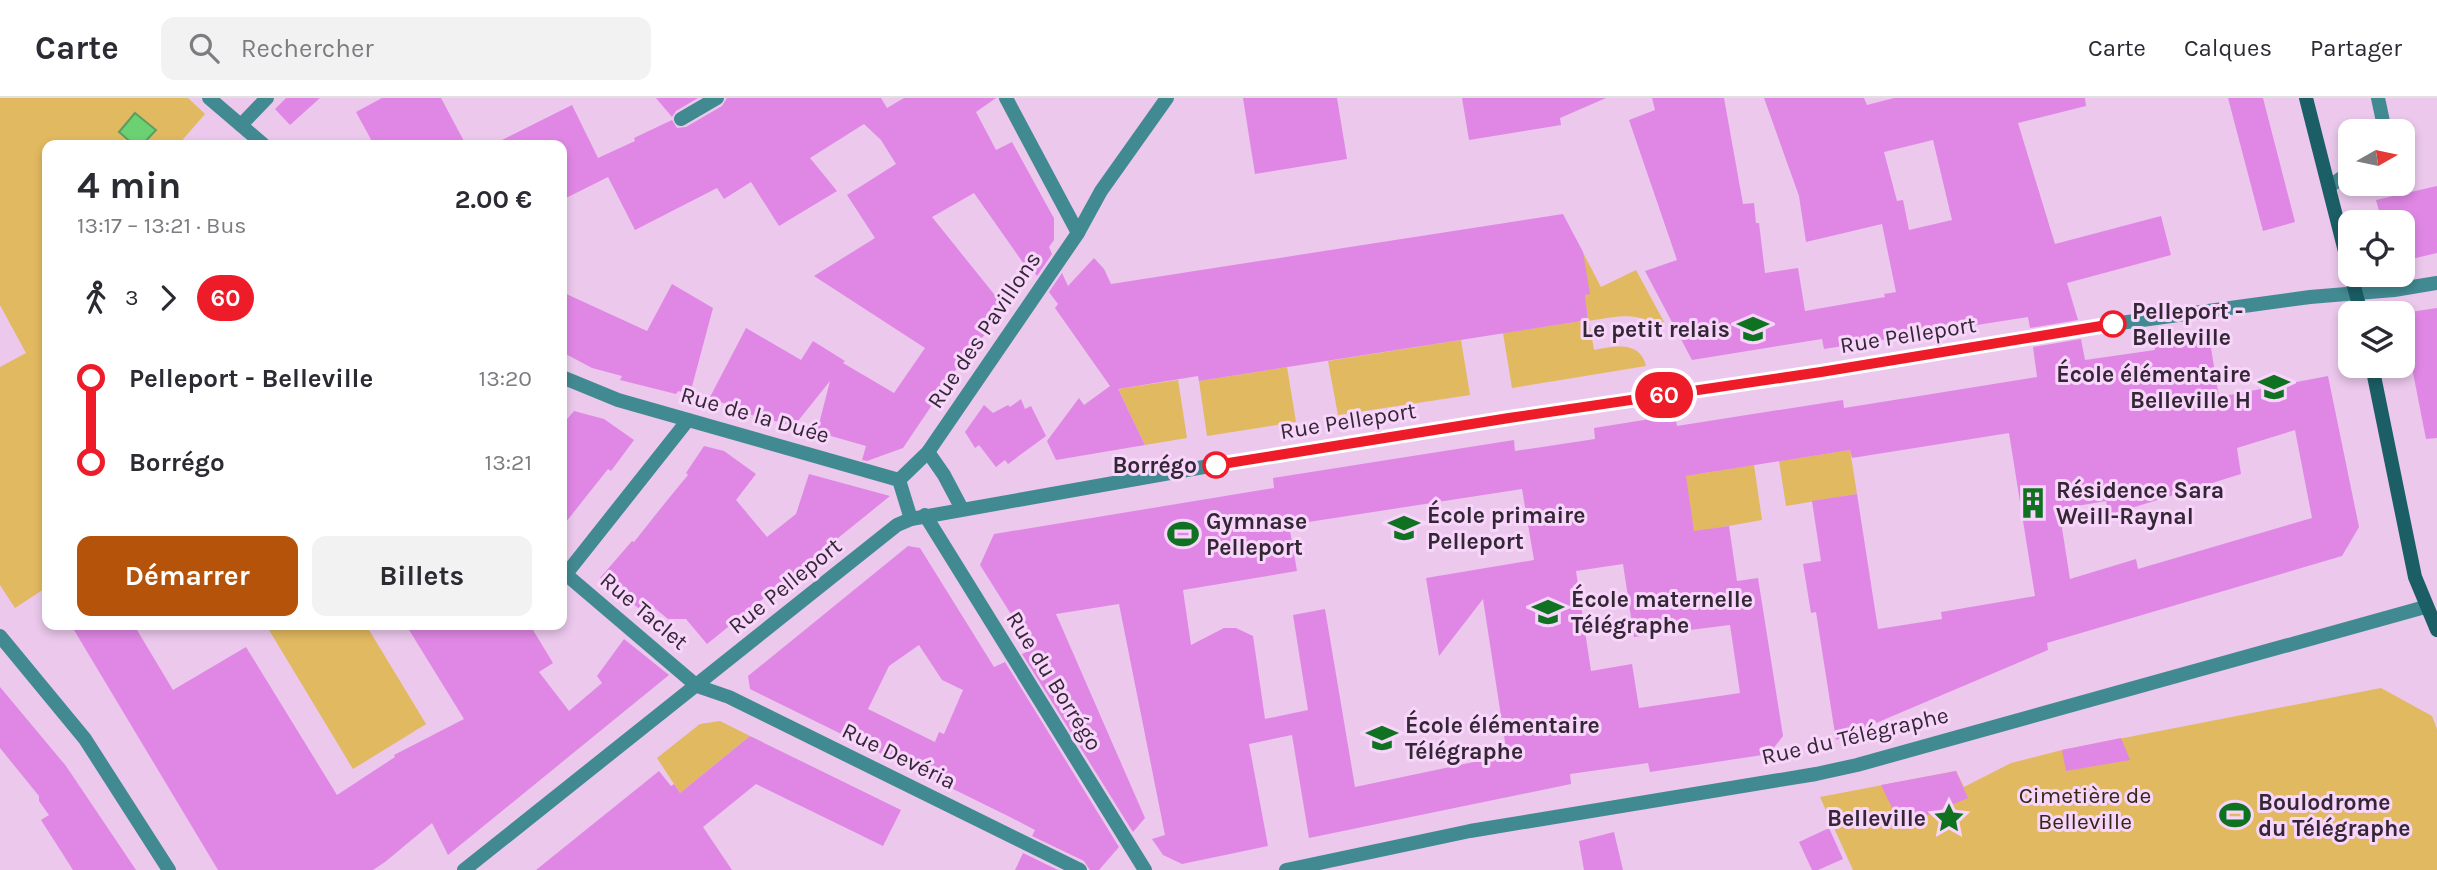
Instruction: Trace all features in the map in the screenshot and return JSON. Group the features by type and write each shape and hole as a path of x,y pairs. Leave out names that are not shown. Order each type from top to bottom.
{"main road":[{"path":"2306,98 2338,219"},
{"path":"2354,287 2358,301"},
{"path":"2374,378 2415,578 2437,630"}],"street":[{"path":"209,98 258,140"},
{"path":"241,125 267,98"},
{"path":"681,119 717,98"},
{"path":"1006,98 1078,233"},
{"name":"Rue des Pavillons","path":"899,480 928,452 1078,233 1101,191 1167,98"},
{"path":"2378,98 2382,119"},
{"path":"2330,186 2338,180"},
{"name":"Rue Pelleport","path":"464,870 897,525 918,517 1215,465 1821,372 2113,324 2437,283"},
{"name":"Rue de la Duée","path":"567,379 618,400 899,480"},
{"path":"567,569 688,420"},
{"path":"928,452 944,474 962,509"},
{"path":"899,480 918,517"},
{"name":"Rue du Borrégo","path":"918,517 1145,870"},
{"name":"Rue Taclet","path":"567,576 697,686"},
{"name":"Rue du Télégraphe","path":"1286,870 1470,831 1857,765 2426,607"},
{"path":"0,636 85,739 169,870"},
{"name":"Rue Devéria","path":"697,686 729,697 1080,870"}],"green space":[{"path":"0,98 188,98 205,114 182,140 42,140 42,590 15,608 0,585 0,367 26,353 0,305"},
{"path":"1578,243 1601,287 1636,270 1664,322 1659,326 1641,318 1624,316 1589,321 1594,350 1618,346 1632,348 1643,358 1646,366 1512,388 1503,333 1588,320"},
{"path":"1461,340 1470,395 1338,415 1328,361"},
{"path":"1287,367 1296,422 1207,436 1199,381"},
{"path":"1178,380 1187,438 1145,445 1118,389"},
{"path":"1850,450 1857,494 1786,506 1779,461"},
{"path":"1754,465 1762,520 1694,532 1685,476"},
{"path":"269,630 369,630 426,724 353,769"},
{"name":"Cimetière de Belleville","path":"2381,688 2432,716 2437,729 2437,870 1853,870 1820,797 1956,771 1964,787 2011,763 2062,750"},
{"path":"720,721 750,736 680,793 657,758 700,724"}],"shaded area":[{"path":"135,113 156,130 147,140 128,140 119,132"}],"building":[{"path":"286,98 320,98 290,125 275,109"},
{"path":"382,98 441,98 463,140 371,140 356,112"},
{"path":"656,98 698,98 676,111 672,117"},
{"path":"727,98 881,98 887,108 904,98 996,98 976,112 996,150 1012,142 1054,218 1054,240 1049,247 1052,254 1037,276 1029,265 1026,267 974,193 932,217 1006,309 957,368 903,448 867,461 862,460 866,446 817,432 830,381 794,426 725,408 727,404 709,399 746,328 801,360 813,341 845,361 843,363 894,393 925,348 814,276 875,238 847,195 896,164 881,140 864,124 810,158 837,191 779,226 751,182 724,199 717,188 635,230 608,177 567,198 567,140 502,140 572,105 598,158 672,120 677,128 686,127 722,106"},
{"path":"1243,98 1337,98 1347,159 1255,174"},
{"path":"1462,98 1606,98 1560,118 1561,125 1469,140"},
{"path":"1652,98 1724,98 1743,204 1754,203 1765,273 1798,268 1805,311 1885,297 1884,294 1896,292 1882,224 1806,242 1799,196 1764,98 1864,98 1867,105 1894,98 2085,98 2086,106 2018,123 2055,244 2161,216 2171,255 2067,283 2078,320 2030,328 2028,317 1824,349 1822,339 1692,360 1645,271 1677,260 1629,120 1655,110","holes":["1933,140 1952,220 1909,230 1903,200 1897,201 1884,152"]},
{"path":"2228,98 2263,98 2295,222 2263,231"},
{"path":"2437,186 2437,253 2415,258 2415,210 2379,210 2376,200 2393,196 2415,196 2415,191"},
{"path":"1563,214 1583,252 1590,294 1585,295 1588,320 1199,381 1198,376 1118,389 1145,445 1056,460 1047,441 1079,398 1084,405 1110,386 1055,308 1058,304 1049,292 1062,273 1068,286 1094,258 1104,269 1111,284"},
{"path":"672,284 713,308 690,394 678,391 676,394 620,380 622,376 592,368 567,355 567,294 647,331"},
{"path":"2437,308 2437,438 2426,439 2414,378 2415,311"},
{"path":"2208,330 2219,397 2328,376 2359,527 2342,556 2047,643 2048,650 1836,740 1816,612 1811,613 1803,564 1821,561 1812,501 1857,494 1878,629 1942,619 1941,612 2035,596 2009,433 1852,458 1850,450 1686,476 1694,531 1729,526 1737,581 1758,578 1783,736 1769,754 1650,772 1648,763 1570,774 1571,784 1309,838 1292,735 1249,744 1268,846 1182,864 1163,855 1152,839 1165,835 1119,604 1056,614 1145,818 1133,832 1022,654 1033,649 980,565 994,534 1274,488 1273,478 1514,440 1515,451 1595,439 1594,428 1675,415 1677,426 1843,400 1844,408 2037,377 2033,347 2081,339 2085,360 2155,350 2153,339","holes":["2295,430 2312,518 2138,569 2136,559 2070,579 2059,509 2106,501 2109,515 2241,474 2237,448","1522,489 1534,560 1426,578 1439,656 1483,599 1507,755 1355,787 1325,609 1293,615 1308,710 1265,719 1253,636 1236,628 1224,628 1191,645 1183,590 1297,571 1289,525","1623,564 1634,637 1730,625 1740,693 1639,708 1632,664 1591,671 1576,571"]},
{"path":"1021,399 1025,409 1031,406 1046,436 1008,464 1005,460 996,467 979,445 975,448 965,432 984,405 993,413 1008,405 1010,407"},
{"path":"574,411 604,419 634,440 611,471 608,469 567,521 567,419"},
{"path":"704,446 724,451 756,474 736,500 767,537 796,514 809,474 890,496 707,644 686,619 668,619 652,606 646,614 600,578 632,541 634,542 688,475 686,473"},
{"path":"908,546 920,548 994,667 1005,662 1119,847 1099,870 1090,870 1084,861 1032,836 1035,830 750,689 748,676","holes":["919,645 942,680 963,690 944,734 939,732 935,742 868,709 889,666"]},
{"path":"74,630 137,630 173,690 246,647 337,795 395,757 394,755 464,719 409,630 533,630 553,663 539,672 569,711 602,683 597,676 624,639 669,675 448,855 432,823 373,870 218,870"},
{"path":"0,687 66,766 136,870 73,870 41,820 49,815 39,801 39,796 0,748"},
{"path":"750,736 901,810 883,846 756,784 703,827 732,870 536,870 659,771 680,793"},
{"path":"2121,738 2130,760 2066,771 2062,750"},
{"path":"1956,771 1968,798 1901,826 1881,785"},
{"path":"1829,828 1843,859 1812,870 1799,842"},
{"path":"1614,832 1623,870 1584,870 1579,841"},
{"path":"1023,853 1058,870 1015,870"}],"bus line":[{"name":"60","path":"1216,465 2113,324"}],"place":[{"name":"Pelleport - Belleville","path":"2113,324"},
{"name":"Le petit relais","path":"1753,329"},
{"name":"École élémentaire Belleville H","path":"2274,387"},
{"name":"Borrégo","path":"1216,465"},
{"name":"Résidence Sara Weill-Raynal","path":"2033,503"},
{"name":"École primaire Pelleport","path":"1404,528"},
{"name":"Gymnase Pelleport","path":"1183,534"},
{"name":"École maternelle Télégraphe","path":"1548,612"},
{"name":"École élémentaire Télégraphe","path":"1382,738"},
{"name":"Boulodrome du Télégraphe","path":"2235,815"},
{"name":"Belleville","path":"1949,818"}]}
